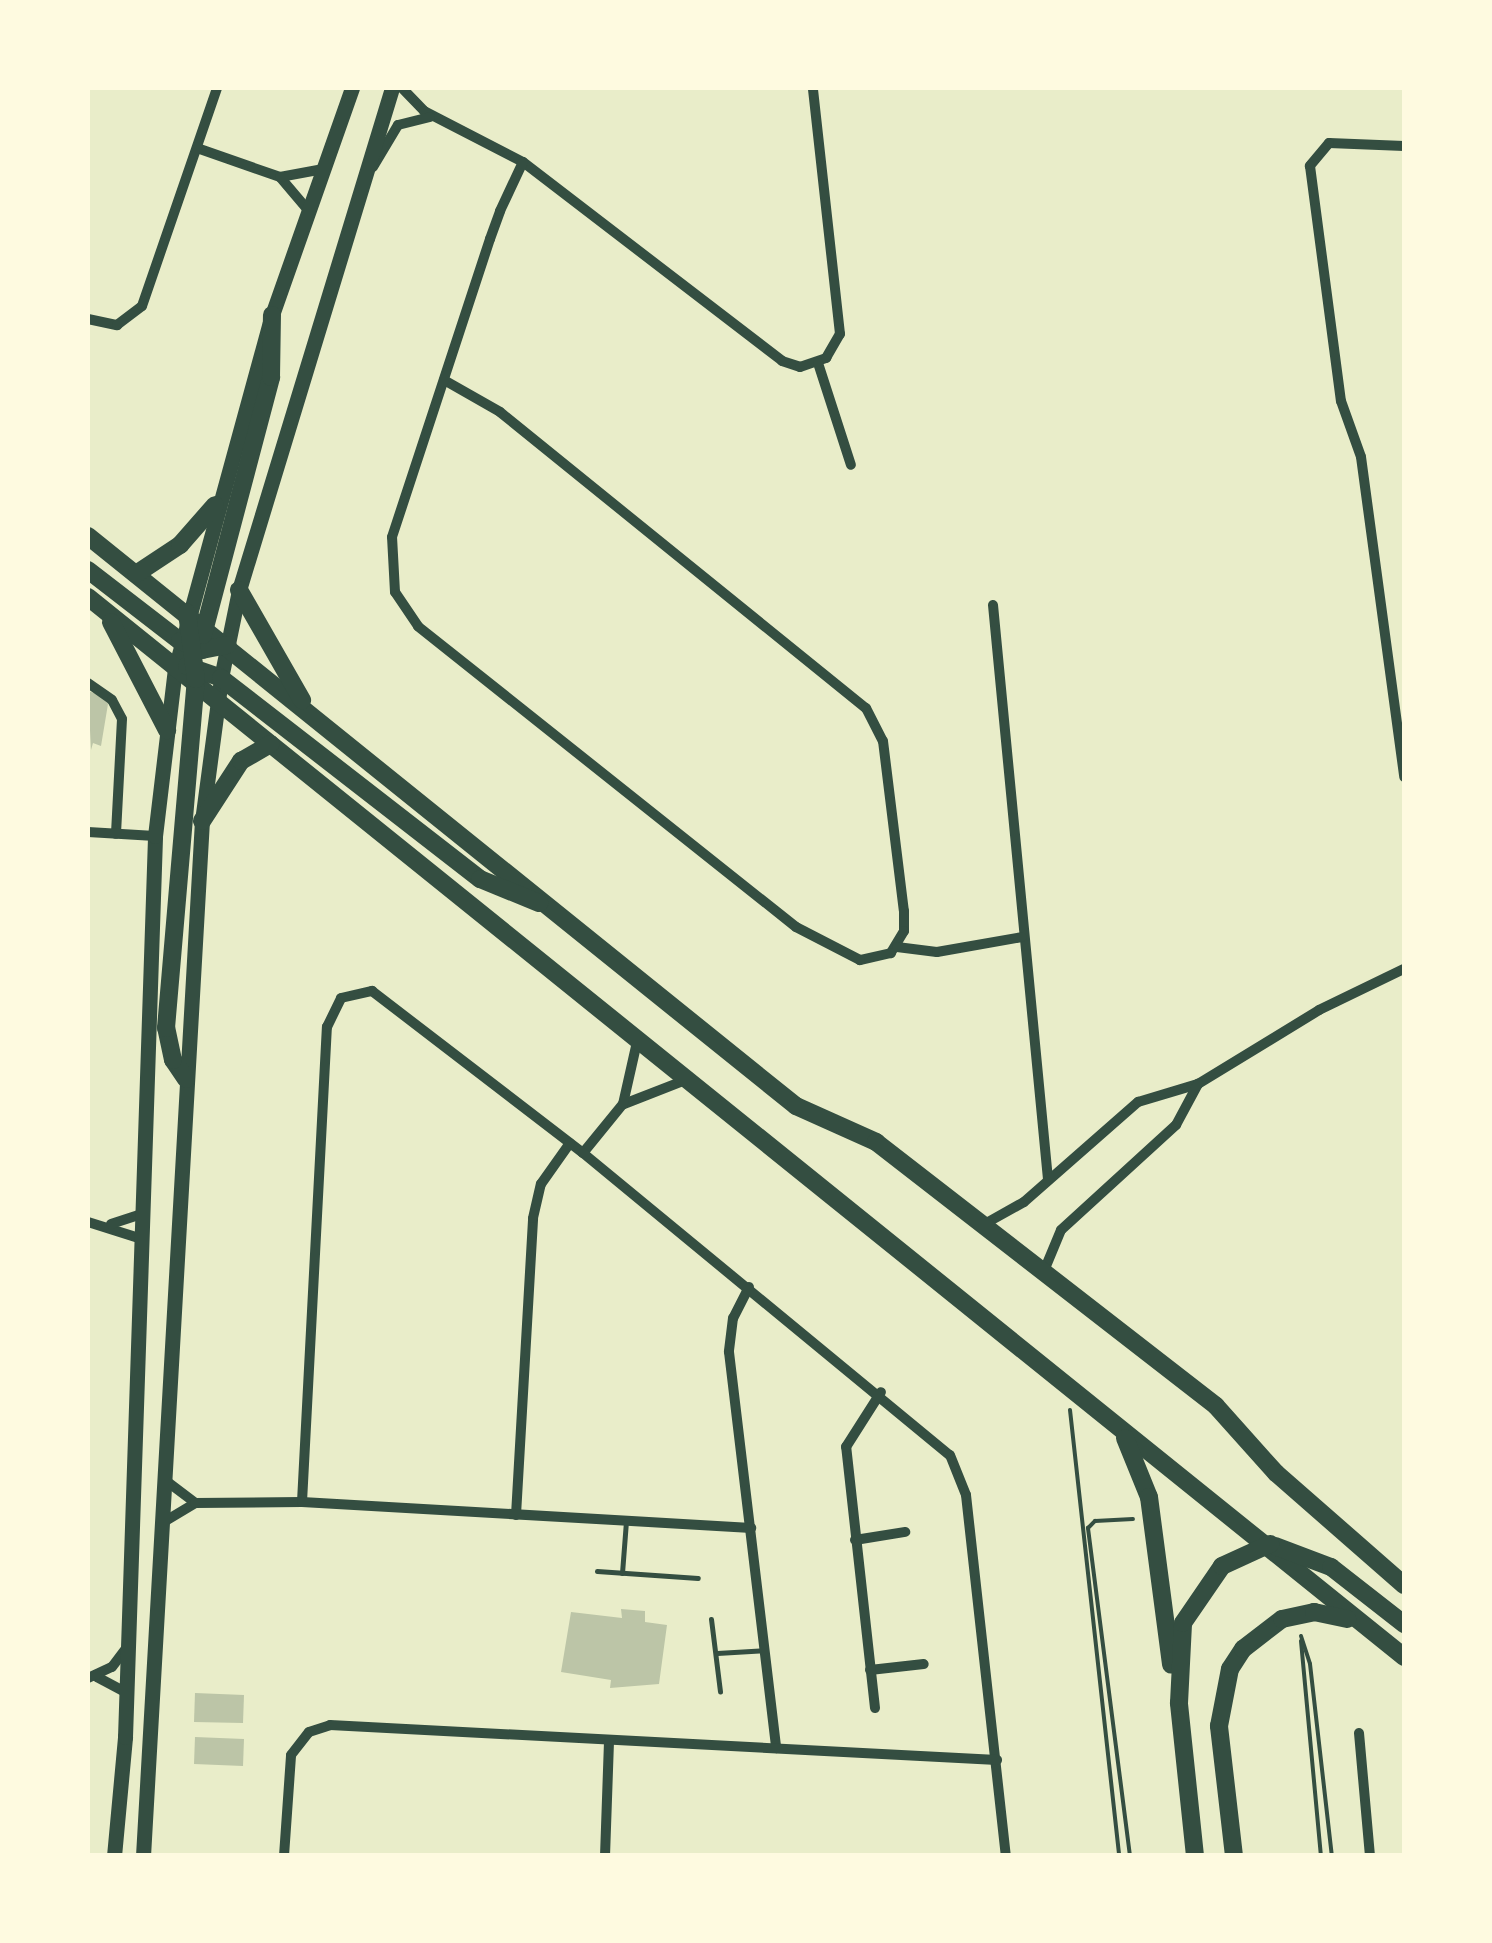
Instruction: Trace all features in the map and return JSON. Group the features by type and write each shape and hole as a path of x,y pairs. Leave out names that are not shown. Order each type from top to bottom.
{"main road":[{"path":"352,88 272,315 187,614 195,660 218,702 683,1080 1270,1544 1352,1620 1404,1656"},
{"path":"143,1856 202,821 218,702 239,590 392,88"},
{"path":"186,1079 173,1060 166,1028 195,660 271,377 272,315"},
{"path":"136,574 180,545 215,505"},
{"path":"88,536 808,1116 863,1133 1216,1406 1276,1474 1404,1586"},
{"path":"88,570 195,660 480,879 550,906"},
{"path":"239,590 308,710"},
{"path":"88,597 174,670"},
{"path":"106,613 166,730"},
{"path":"174,670 228,645"},
{"path":"174,670 195,660"},
{"path":"114,1856 126,1693 155,836 174,670"},
{"path":"202,821 241,761 271,744"},
{"path":"1116,1426 1146,1484 1178,1703 1195,1856"},
{"path":"1178,1703 1179,1648 1192,1602 1222,1566 1270,1544 1330,1567 1404,1624"},
{"path":"1234,1856 1218,1726 1230,1669 1262,1632 1295,1614 1352,1620"}],"street":[{"path":"88,319 117,325 142,306 217,88"},
{"path":"402,88 436,118 523,162 782,361 818,364 833,352 840,325 813,88"},
{"path":"363,178 398,125 436,118"},
{"path":"1404,146 1329,143 1310,166 1341,401 1360,456 1404,778"},
{"path":"197,148 280,178 307,209"},
{"path":"444,380 500,412 866,708 885,753 905,922 898,947 884,958 860,960 796,926 409,616 390,579 389,551 444,380 523,162"},
{"path":"280,178 323,169"},
{"path":"818,364 851,465"},
{"path":"993,605 1048,1180"},
{"path":"88,683 112,700 122,720 116,834"},
{"path":"88,832 155,836"},
{"path":"898,947 937,952 1022,937"},
{"path":"980,1226 1024,1202 1138,1102 1198,1084 1319,1010 1404,968"},
{"path":"302,1502 327,1027 334,1006 350,993 382,994 750,1286 940,1444 962,1481 1006,1856"},
{"path":"624,1104 638,1042"},
{"path":"583,1152 624,1104 683,1080"},
{"path":"1044,1271 1062,1230 1166,1136 1193,1102 1198,1084"},
{"path":"516,1515 532,1218 541,1184 570,1143"},
{"path":"110,1224 142,1214"},
{"path":"88,1222 110,1224 142,1239"},
{"path":"750,1286 728,1340 769,1650 776,1748"},
{"path":"874,1708 846,1447 880,1392"},
{"path":"164,1479 195,1503"},
{"path":"162,1523 195,1503 302,1502 751,1528"},
{"path":"855,1540 905,1532"},
{"path":"125,1650 92,1677 126,1693"},
{"path":"870,1670 924,1664"},
{"path":"284,1856 291,1755 319,1728 997,1760"},
{"path":"1359,1733 1370,1856"},
{"path":"605,1856 609,1740"}],"lane":[{"path":"622,1573 626,1521"},
{"path":"596,1572 698,1578"},
{"path":"712,1620 720,1691"},
{"path":"716,1654 769,1650"}],"path":[{"path":"1066,1384 1130,1856"},
{"path":"1088,1528 1095,1521 1138,1519"},
{"path":"1088,1528 1119,1856"},
{"path":"1321,1856 1300,1636 1310,1664 1332,1856"}],"building":[{"path":"88,691 109,698 101,746 93,743 91,750"},
{"path":"621,1609 645,1611 645,1622 667,1625 659,1684 610,1688 611,1680 561,1672 571,1612 622,1618"},
{"path":"195,1693 244,1695 243,1723 194,1722"},
{"path":"195,1737 244,1739 243,1766 194,1764"}]}
